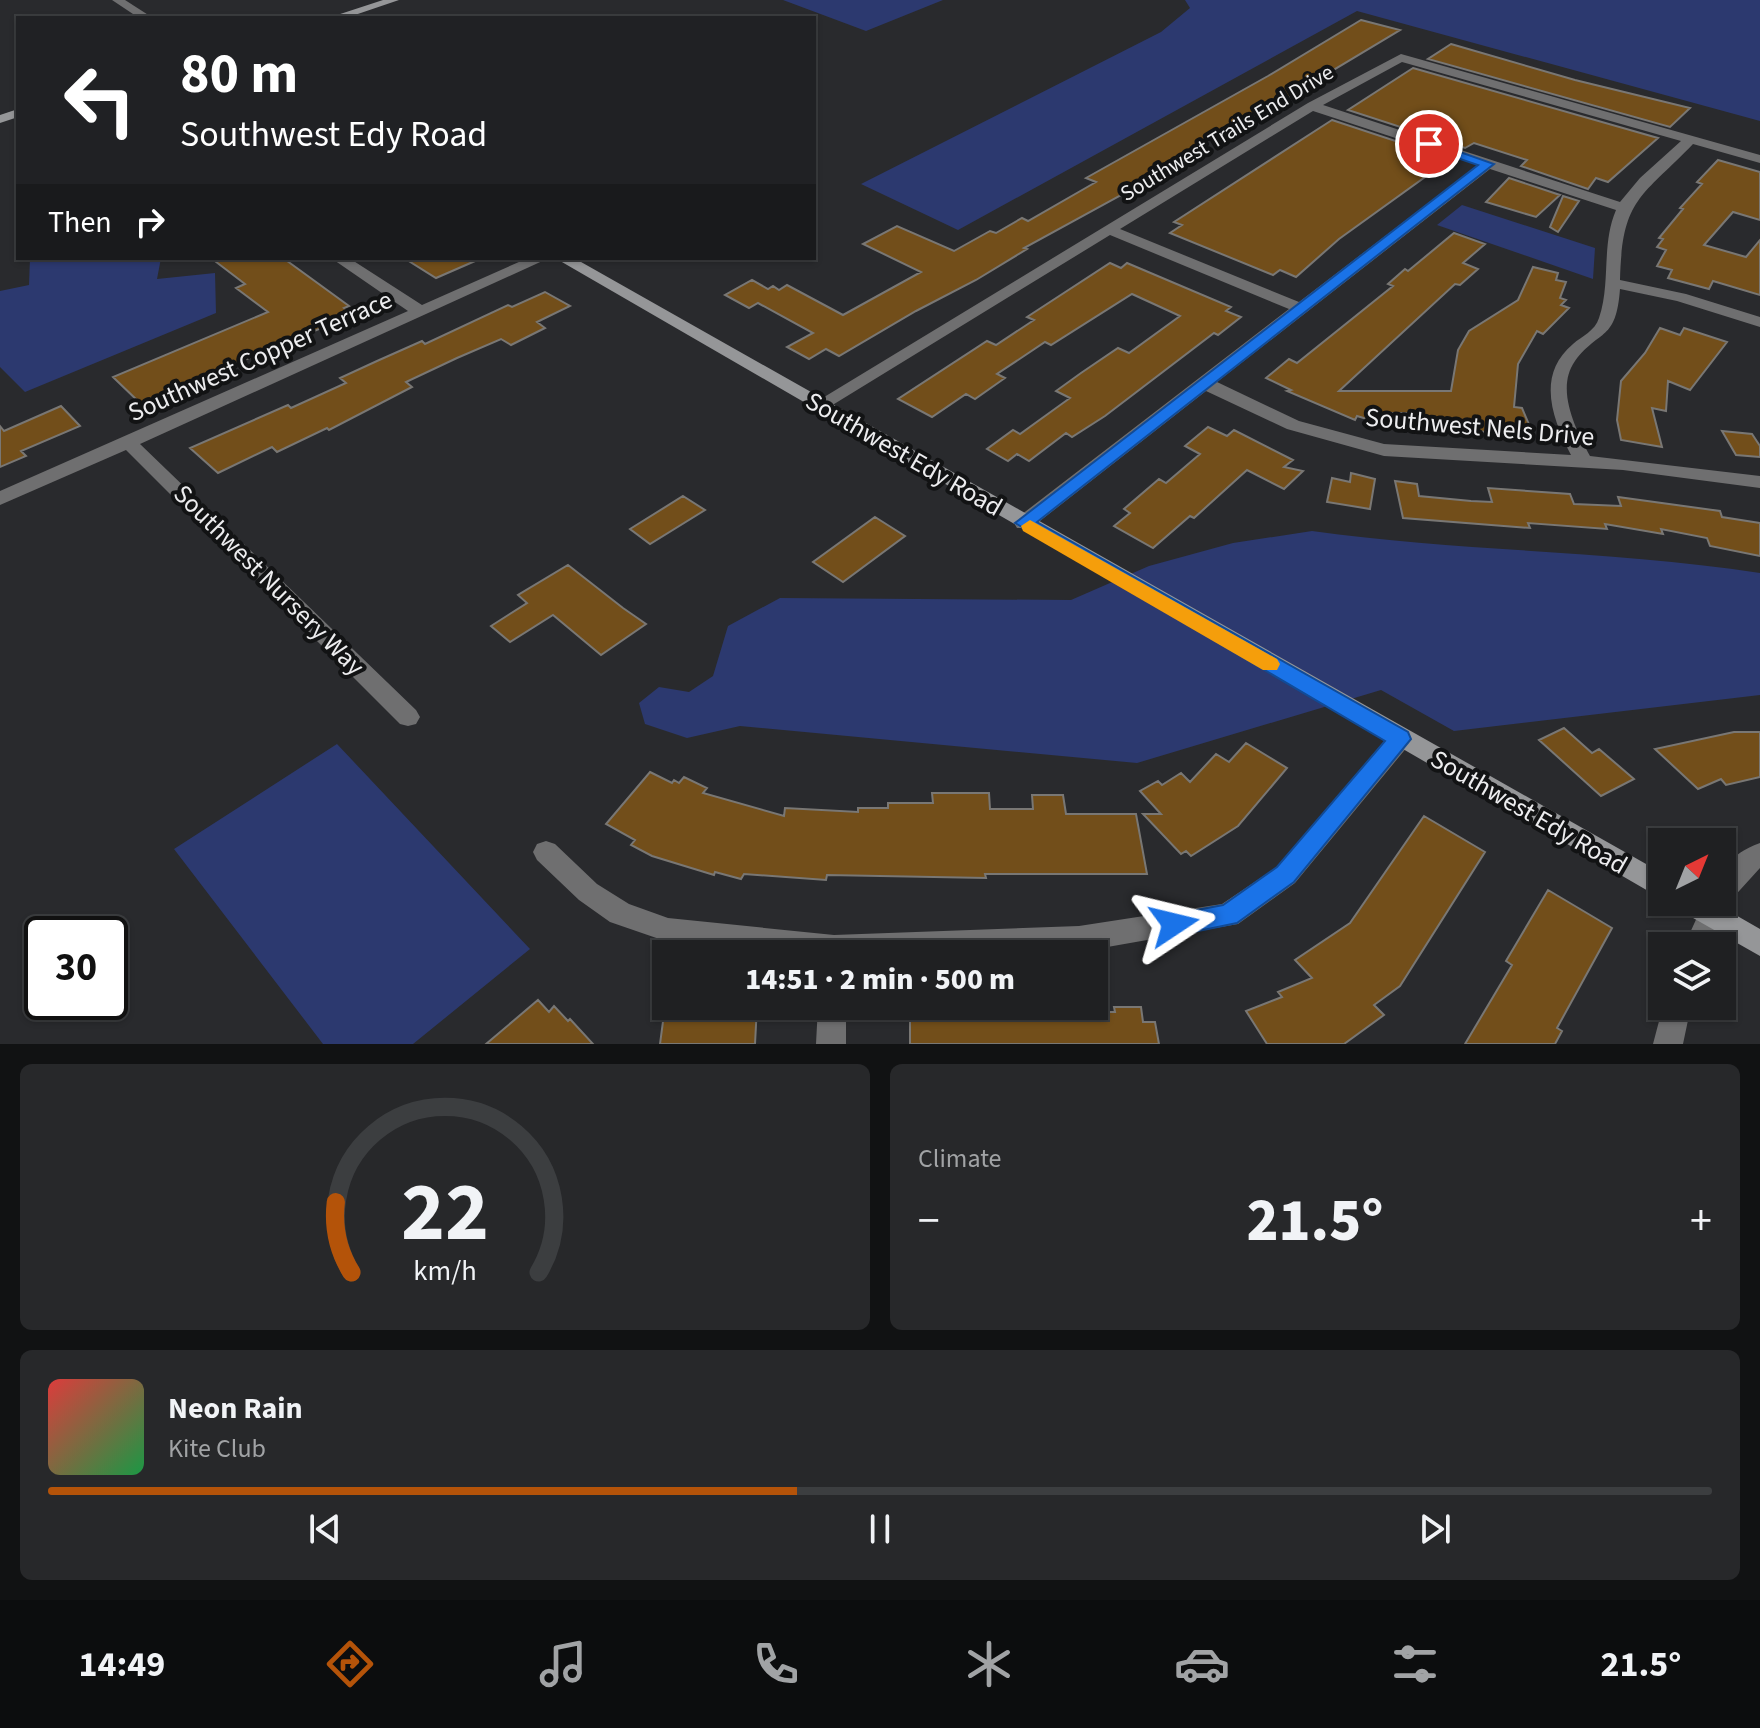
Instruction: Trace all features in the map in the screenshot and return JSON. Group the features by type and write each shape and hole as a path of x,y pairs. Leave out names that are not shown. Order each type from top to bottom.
{"main road":[{"path":"341,16 394,0"},
{"name":"Southwest Edy Road","path":"566,260 1648,879"},
{"path":"1726,916 1760,943"}],"street":[{"path":"117,0 144,16"},
{"name":"Southwest Trails End Drive","path":"820,405 1312,106 1401,58 1691,139"},
{"path":"1312,106 1624,208"},
{"path":"1584,462 1571,438 1558,400 1560,373 1575,351 1599,333 1604,325 1612,283 1616,233 1624,208 1691,139 1760,159"},
{"path":"1024,523 1488,164"},
{"path":"1108,229 1300,308"},
{"path":"342,260 421,312"},
{"name":"Southwest Copper Terrace","path":"0,499 130,444 537,260"},
{"path":"1612,283 1680,297 1760,322"},
{"name":"Southwest Nels Drive","path":"1206,384 1293,425 1358,445 1410,452 1584,462 1760,482"},
{"name":"Southwest Nursery Way","path":"130,444 408,717"},
{"path":"1059,940 1228,915 1286,875 1400,739"},
{"path":"546,852 588,892 635,920 668,930 747,940"},
{"path":"1736,874 1760,854"},
{"path":"831,1044 832,1020"},
{"path":"1668,1044 1674,1020"}],"shaded area":[{"path":"783,0 943,0 866,31"},
{"path":"1185,0 1760,0 1760,121 1357,11 958,230 861,184 1161,32 1190,8"},
{"path":"1462,205 1595,248 1593,279 1437,225"},
{"path":"30,260 161,260 157,279 215,273 216,313 25,392 0,367 0,291 29,285"},
{"path":"1312,531 1704,565 1760,573 1760,695 1454,731 1381,690 1137,763 740,726 687,738 645,724 639,703 659,687 689,692 713,676 728,626 780,598 1071,600 1149,566 1233,543"},
{"path":"337,744 530,949 413,1044 323,1044 174,849"}],"building":[{"path":"1361,20 1400,30 1265,111 1261,110 1212,138 1125,193 1024,248 1027,249 976,280 839,356 826,349 809,359 787,347 813,333 758,303 749,308 725,295 752,280 768,289 773,286 779,290 787,285 843,315 921,272 863,244 897,226 954,251 1022,218 1028,221 1096,182 1086,178"},
{"path":"1451,44 1575,80 1690,108 1670,127 1428,59"},
{"path":"1413,68 1658,138 1608,182 1596,178 1588,189 1521,166 1527,160 1474,143 1465,148 1348,110"},
{"path":"1332,120 1450,159 1339,239 1296,277 1280,270 1273,275 1170,233 1182,225 1174,222"},
{"path":"1718,160 1760,172 1760,220 1733,212 1704,245 1746,257 1760,240 1760,295 1713,281 1709,289 1668,278 1672,270 1657,266 1666,250 1657,247 1663,239 1659,238 1702,184 1697,182"},
{"path":"1509,178 1560,195 1536,217 1486,202"},
{"path":"1563,196 1579,201 1558,232 1550,227"},
{"path":"1454,233 1485,244 1463,263 1478,269 1460,285 1455,284 1339,391 1451,391 1458,350 1469,331 1518,300 1533,267 1558,273 1556,280 1566,282 1560,298 1566,300 1561,305 1569,308 1543,334 1537,331 1518,364 1514,407 1522,408 1533,434 1429,429 1421,413 1385,413 1383,424 1357,416 1355,420 1287,391 1291,390 1266,378 1289,359 1297,363 1393,286 1388,284 1405,269 1408,271"},
{"path":"214,260 286,260 349,306 344,308 353,315 140,403 113,377 268,312 236,288 245,284"},
{"path":"407,260 477,260 436,278"},
{"path":"1110,263 1121,268 1127,263 1231,307 1226,311 1241,317 1218,335 1214,333 1105,416 1072,437 1066,433 1029,461 1017,454 1008,461 987,449 1013,430 1020,434 1070,398 1056,391 1081,373 1118,348 1129,353 1180,316 1132,294 1051,345 1045,342 997,374 1005,378 975,399 966,394 932,417 898,399 987,341 996,345 1034,320 1027,317"},
{"path":"545,292 570,306 537,322 545,328 511,345 501,339 406,382 412,387 329,430 327,428 277,452 272,447 218,473 190,448 346,383 340,378 422,341 425,344 508,305 512,307"},
{"path":"1660,328 1680,335 1684,328 1727,342 1690,390 1668,381 1666,411 1652,408 1662,447 1621,440 1617,420 1621,381 1645,353"},
{"path":"61,406 80,426 21,451 26,456 0,467 0,426 4,431"},
{"path":"1208,427 1227,436 1234,430 1293,460 1284,467 1303,471 1284,489 1247,470 1194,518 1190,516 1153,548 1114,526 1130,513 1124,509 1159,479 1166,483 1200,454 1185,446"},
{"path":"1722,431 1752,434 1760,446 1760,457 1736,455"},
{"path":"1351,473 1375,479 1370,509 1327,502 1332,478 1350,482"},
{"path":"1395,481 1417,484 1419,496 1471,501 1492,502 1488,488 1570,494 1574,504 1621,506 1618,497 1720,511 1722,517 1760,523 1760,556 1710,546 1707,538 1661,529 1663,534 1605,524 1607,529 1528,523 1530,528 1403,518"},
{"path":"683,496 705,510 650,544 630,529"},
{"path":"875,517 905,536 843,582 813,562"},
{"path":"568,565 646,624 601,655 553,615 510,642 491,626 527,603 518,595"},
{"path":"1564,728 1592,753 1599,749 1634,779 1601,796 1539,740"},
{"path":"1734,732 1760,732 1760,777 1726,785 1721,779 1698,789 1655,749"},
{"path":"1246,743 1287,768 1238,826 1191,856 1186,851 1181,854 1143,814 1161,814 1140,791 1158,781 1162,785 1181,773 1190,782 1216,754 1229,762"},
{"path":"650,772 672,783 674,780 679,783 684,777 707,788 703,793 784,816 785,808 858,812 858,808 888,808 888,803 933,803 932,793 989,793 990,809 1033,809 1032,795 1063,795 1066,814 1136,814 1147,874 985,874 986,878 827,875 826,880 744,874 741,879 715,872 714,875 652,856 631,845 635,840 606,824"},
{"path":"1424,816 1485,852 1400,986 1374,1005 1384,1015 1344,1044 1267,1044 1246,1011 1282,997 1278,992 1312,978 1295,960 1350,923"},
{"path":"1548,890 1612,928 1557,1028 1562,1031 1555,1044 1465,1044 1512,965 1506,961"},
{"path":"538,1000 549,1012 554,1006 593,1044 486,1044"},
{"path":"1114,1007 1141,1007 1143,1022 1155,1022 1159,1044 910,1044 910,1020 1108,1020 1108,1012 1115,1012"},
{"path":"663,1020 756,1020 755,1044 660,1044"}],"slow traffic":[{"path":"1030,526 1270,664"}],"route":[{"path":"1174,924 1228,915 1286,875 1400,739 1024,523 1488,164 1429,144"}]}
